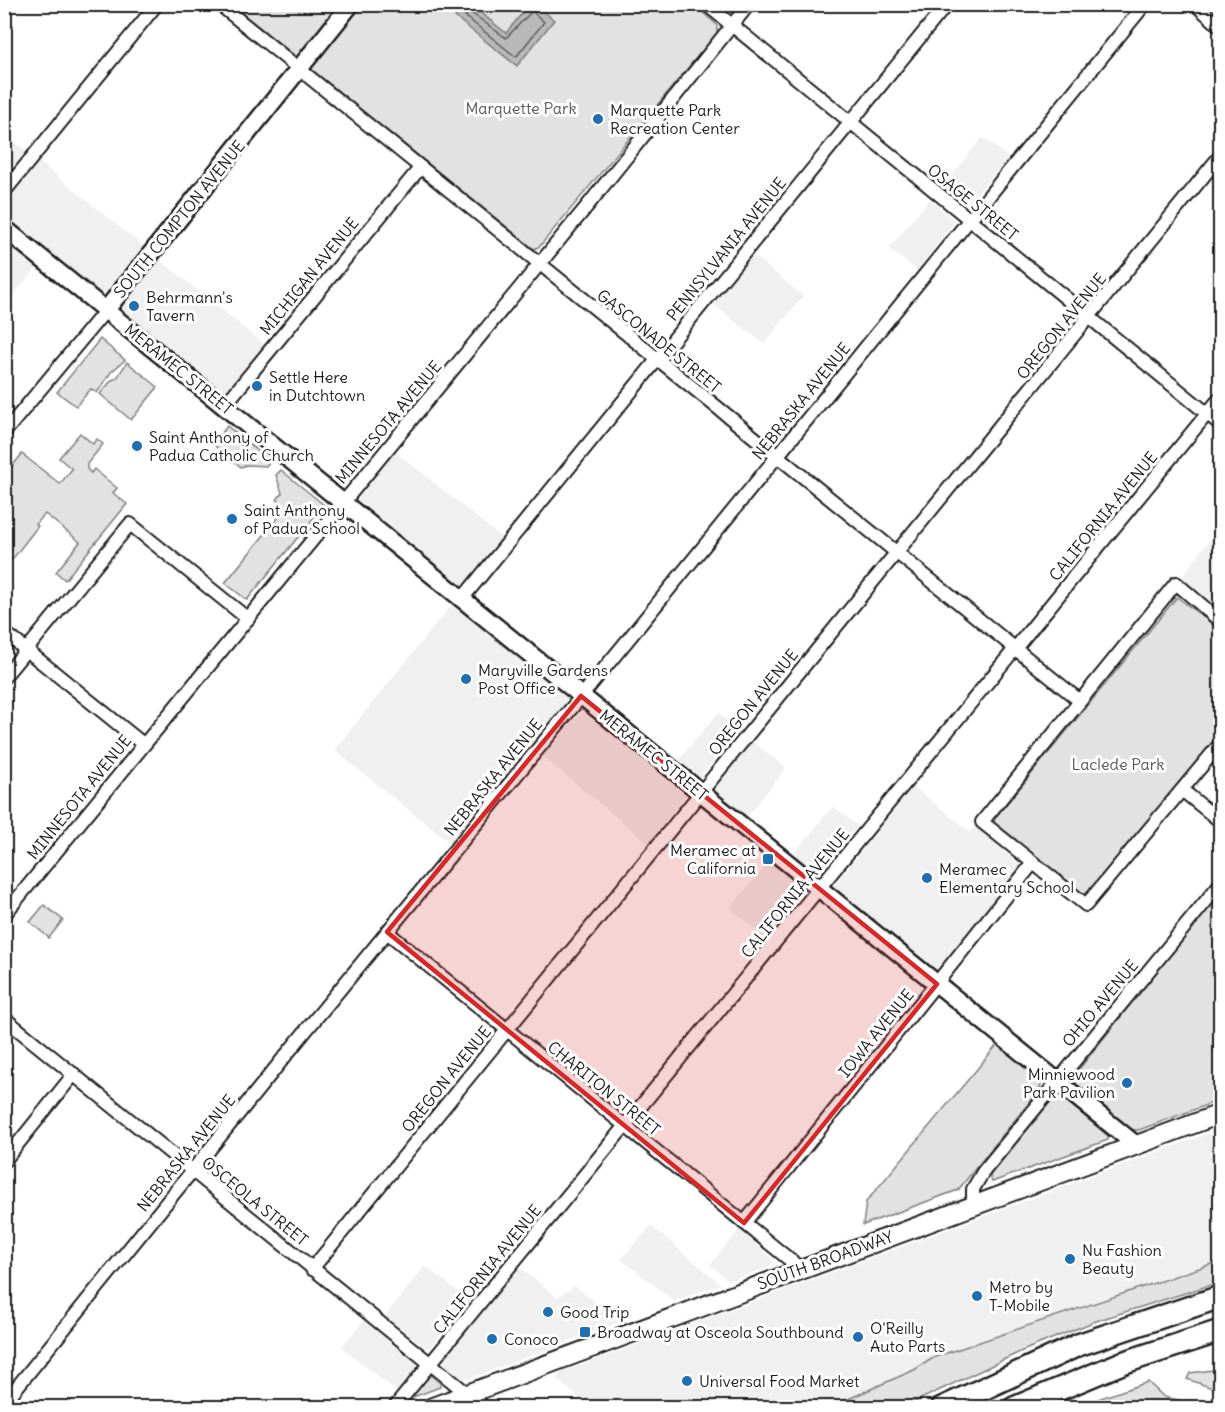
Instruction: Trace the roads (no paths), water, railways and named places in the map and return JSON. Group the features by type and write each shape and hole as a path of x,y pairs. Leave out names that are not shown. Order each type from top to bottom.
{"highway":[{"path":"942,1407 1078,1345 1221,1297"},
{"path":"1014,1407 1122,1363 1221,1331"}],"main road":[{"name":"SOUTH BROADWAY","path":"430,1407 1221,1114"}],"street":[{"path":"4,192 157,4"},
{"name":"GASCONADE STREET","path":"219,4 1080,701"},
{"name":"SOUTH COMPTON AVENUE","path":"4,433 106,310 351,4"},
{"name":"OSAGE STREET","path":"706,4 1221,424"},
{"name":"MINNESOTA AVENUE","path":"4,915 539,264 749,4"},
{"name":"PENNSYLVANIA AVENUE","path":"462,599 947,4"},
{"name":"NEBRASKA AVENUE","path":"4,1403 1145,4"},
{"path":"1195,4 1221,26"},
{"name":"OREGON AVENUE","path":"312,1269 1221,156"},
{"name":"MICHIGAN AVENUE","path":"224,406 420,168"},
{"name":"MERAMEC STREET","path":"4,228 1136,1145"},
{"name":"CALIFORNIA AVENUE","path":"394,1407 1221,398"},
{"path":"4,677 130,524 248,619"},
{"path":"1221,621 1176,583 982,822 1086,905 1221,744"},
{"path":"4,632 143,744"},
{"path":"1182,790 1221,820"},
{"name":"IOWA AVENUE","path":"744,1223 1033,862"},
{"name":"OHIO AVENUE","path":"973,1205 972,1195 979,1177 1221,884"},
{"name":"CHARITON STREET","path":"387,932 801,1269"},
{"name":"OSCEOLA STREET","path":"4,1018 485,1407"},
{"path":"4,1161 74,1074"}],"water":[{"path":"535,4 554,20 517,66 455,17 465,5 471,5 506,33 529,5"}],"place":[{"name":"Marquette Park Recreation Center","path":"598,119"},
{"name":"Behrmann's Tavern","path":"134,306"},
{"name":"Settle Here in Dutchtown","path":"257,386"},
{"name":"Saint Anthony of Padua Catholic Church","path":"137,446"},
{"name":"Saint Anthony of Padua School","path":"232,519"},
{"name":"Maryville Gardens Post Office","path":"466,679"},
{"name":"Meramec at California","path":"768,859"},
{"name":"Meramec Elementary School","path":"927,878"},
{"name":"Minniewood Park Pavilion","path":"1127,1083"},
{"name":"Nu Fashion Beauty","path":"1070,1259"},
{"name":"Metro by T-Mobile","path":"977,1296"},
{"name":"Good Trip","path":"548,1312"},
{"name":"Broadway at Osceola Southbound","path":"585,1332"},
{"name":"O'Reilly Auto Parts","path":"858,1337"},
{"name":"Conoco","path":"492,1339"},
{"name":"Universal Food Market","path":"687,1381"}],"park label":[{"name":"Marquette Park","path":"521,108"},
{"name":"Laclede Park","path":"1118,764"}]}
